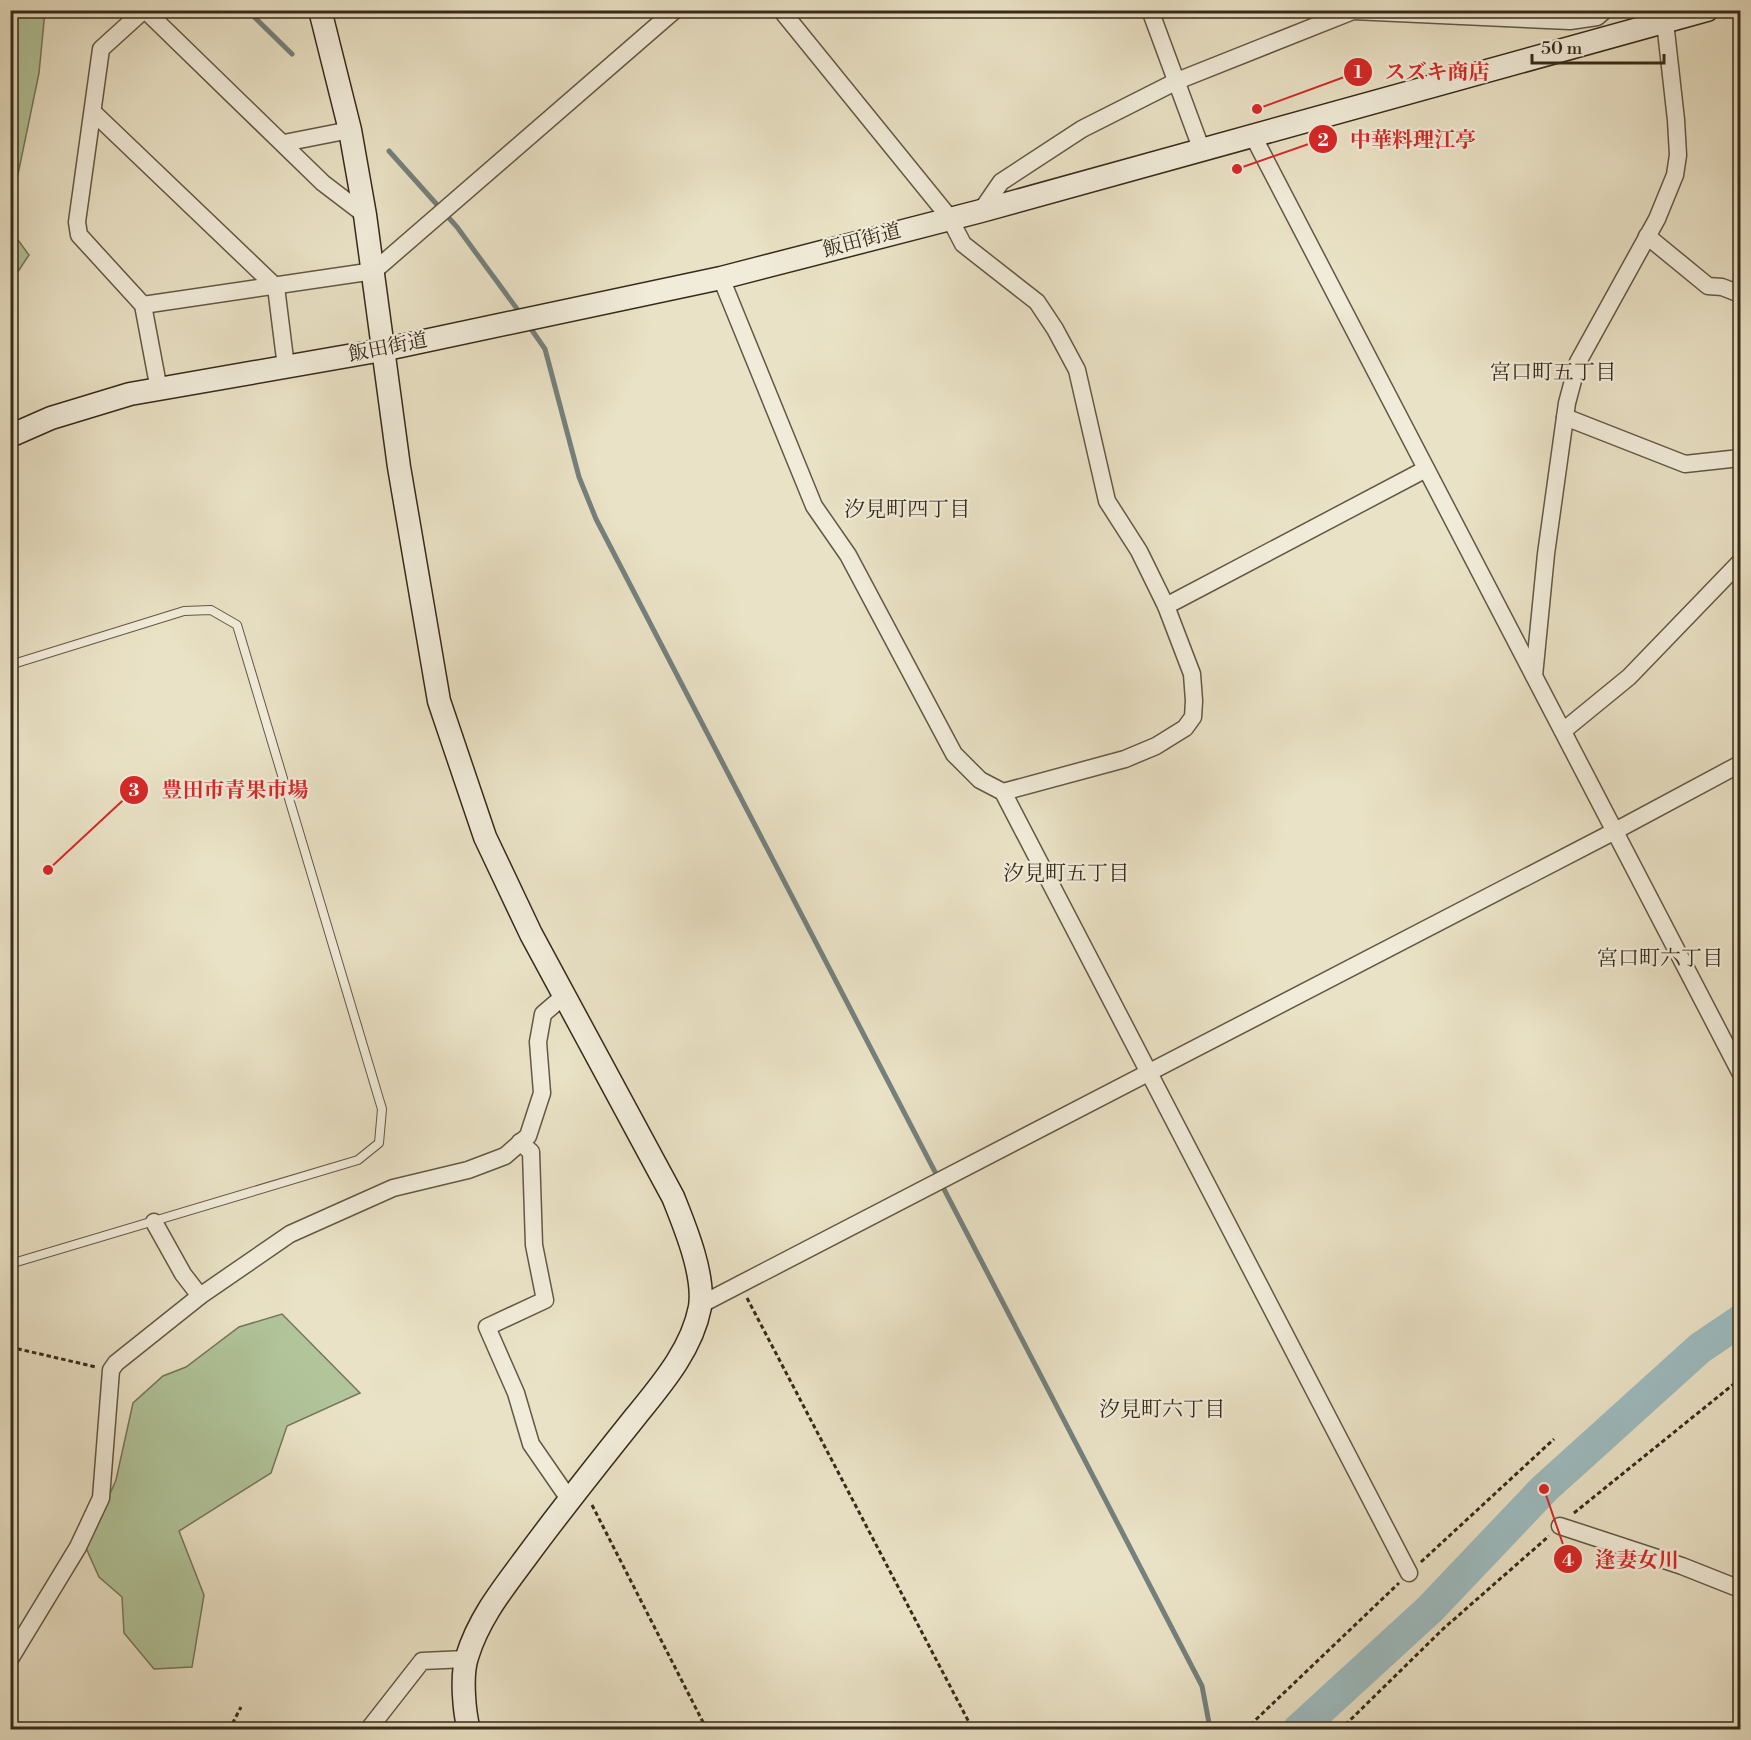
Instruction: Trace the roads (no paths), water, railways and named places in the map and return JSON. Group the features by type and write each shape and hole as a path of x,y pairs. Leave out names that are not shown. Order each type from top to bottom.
{"street":[{"path":"159,390 143,305 79,235 77,222 101,49 145,10 284,142 323,183 365,215"},
{"path":"320,10 350,130 365,215 374,271 382,350 439,701 485,837 531,934 673,1197 687,1232 698,1281 700,1305 686,1347 660,1387 575,1492 486,1611 466,1659 465,1713 469,1730"},
{"path":"143,305 374,271 675,10"},
{"path":"781,10 949,217 963,244 1037,302 1055,328 1077,370 1107,501 1139,551 1166,606 1192,674 1194,701 1192,717 1185,728 1156,746 1125,759 1003,792"},
{"path":"1150,10 1201,148"},
{"path":"981,211 1001,183 1082,129 1177,81 1353,11 1596,17 1605,10"},
{"name":"飯田街道","path":"10,436 51,418 102,400 382,350 721,278 949,217 981,211 1665,16 1707,10"},
{"path":"1534,676 1565,417 1578,362 1669,193 1678,155 1665,16"},
{"path":"93,111 276,287 286,367"},
{"path":"284,142 350,130"},
{"path":"1252,134 1740,1072"},
{"path":"1647,236 1708,286 1722,287 1740,294"},
{"path":"721,278 814,506 848,555 954,754 981,780 1003,792 1410,1573"},
{"path":"1565,417 1685,464 1740,458"},
{"path":"1166,606 1426,469"},
{"path":"1563,731 1629,677 1740,562"},
{"path":"700,1305 1740,764"},
{"path":"10,1659 78,1547 101,1498 111,1370 116,1364 201,1296 300,1230 393,1188 468,1170 505,1156 528,1136 542,1093 538,1042 543,1014 565,995"},
{"path":"520,1143 531,1152 534,1245 545,1300 487,1326 516,1393 531,1444 575,1492"},
{"path":"154,1222 183,1274 201,1296"},
{"path":"1560,1526 1682,1566 1740,1589"},
{"path":"368,1730 422,1661 466,1659"}],"lane":[{"path":"10,665 184,611 211,610 237,624 382,1109 379,1143 358,1160 10,1264"}],"waterway":[{"path":"247,10 292,54"},
{"path":"389,151 457,227 520,313"},
{"path":"529,326 545,349 579,477 596,519 1202,1686 1209,1723 1201,1730"},
{"path":"1298,1730 1430,1609 1544,1489 1700,1348 1740,1321"}],"place":[{"name":"スズキ商店","path":"1257,109"},
{"name":"中華料理江亭","path":"1237,169"},
{"name":"豊田市青果市場","path":"48,870"},
{"name":"逢妻女川","path":"1544,1489"}],"district":[{"name":"宮口町五丁目","path":"1553,373"},
{"name":"汐見町四丁目","path":"907,510"},
{"name":"汐見町五丁目","path":"1066,874"},
{"name":"宮口町六丁目","path":"1660,959"},
{"name":"汐見町六丁目","path":"1162,1410"}]}
